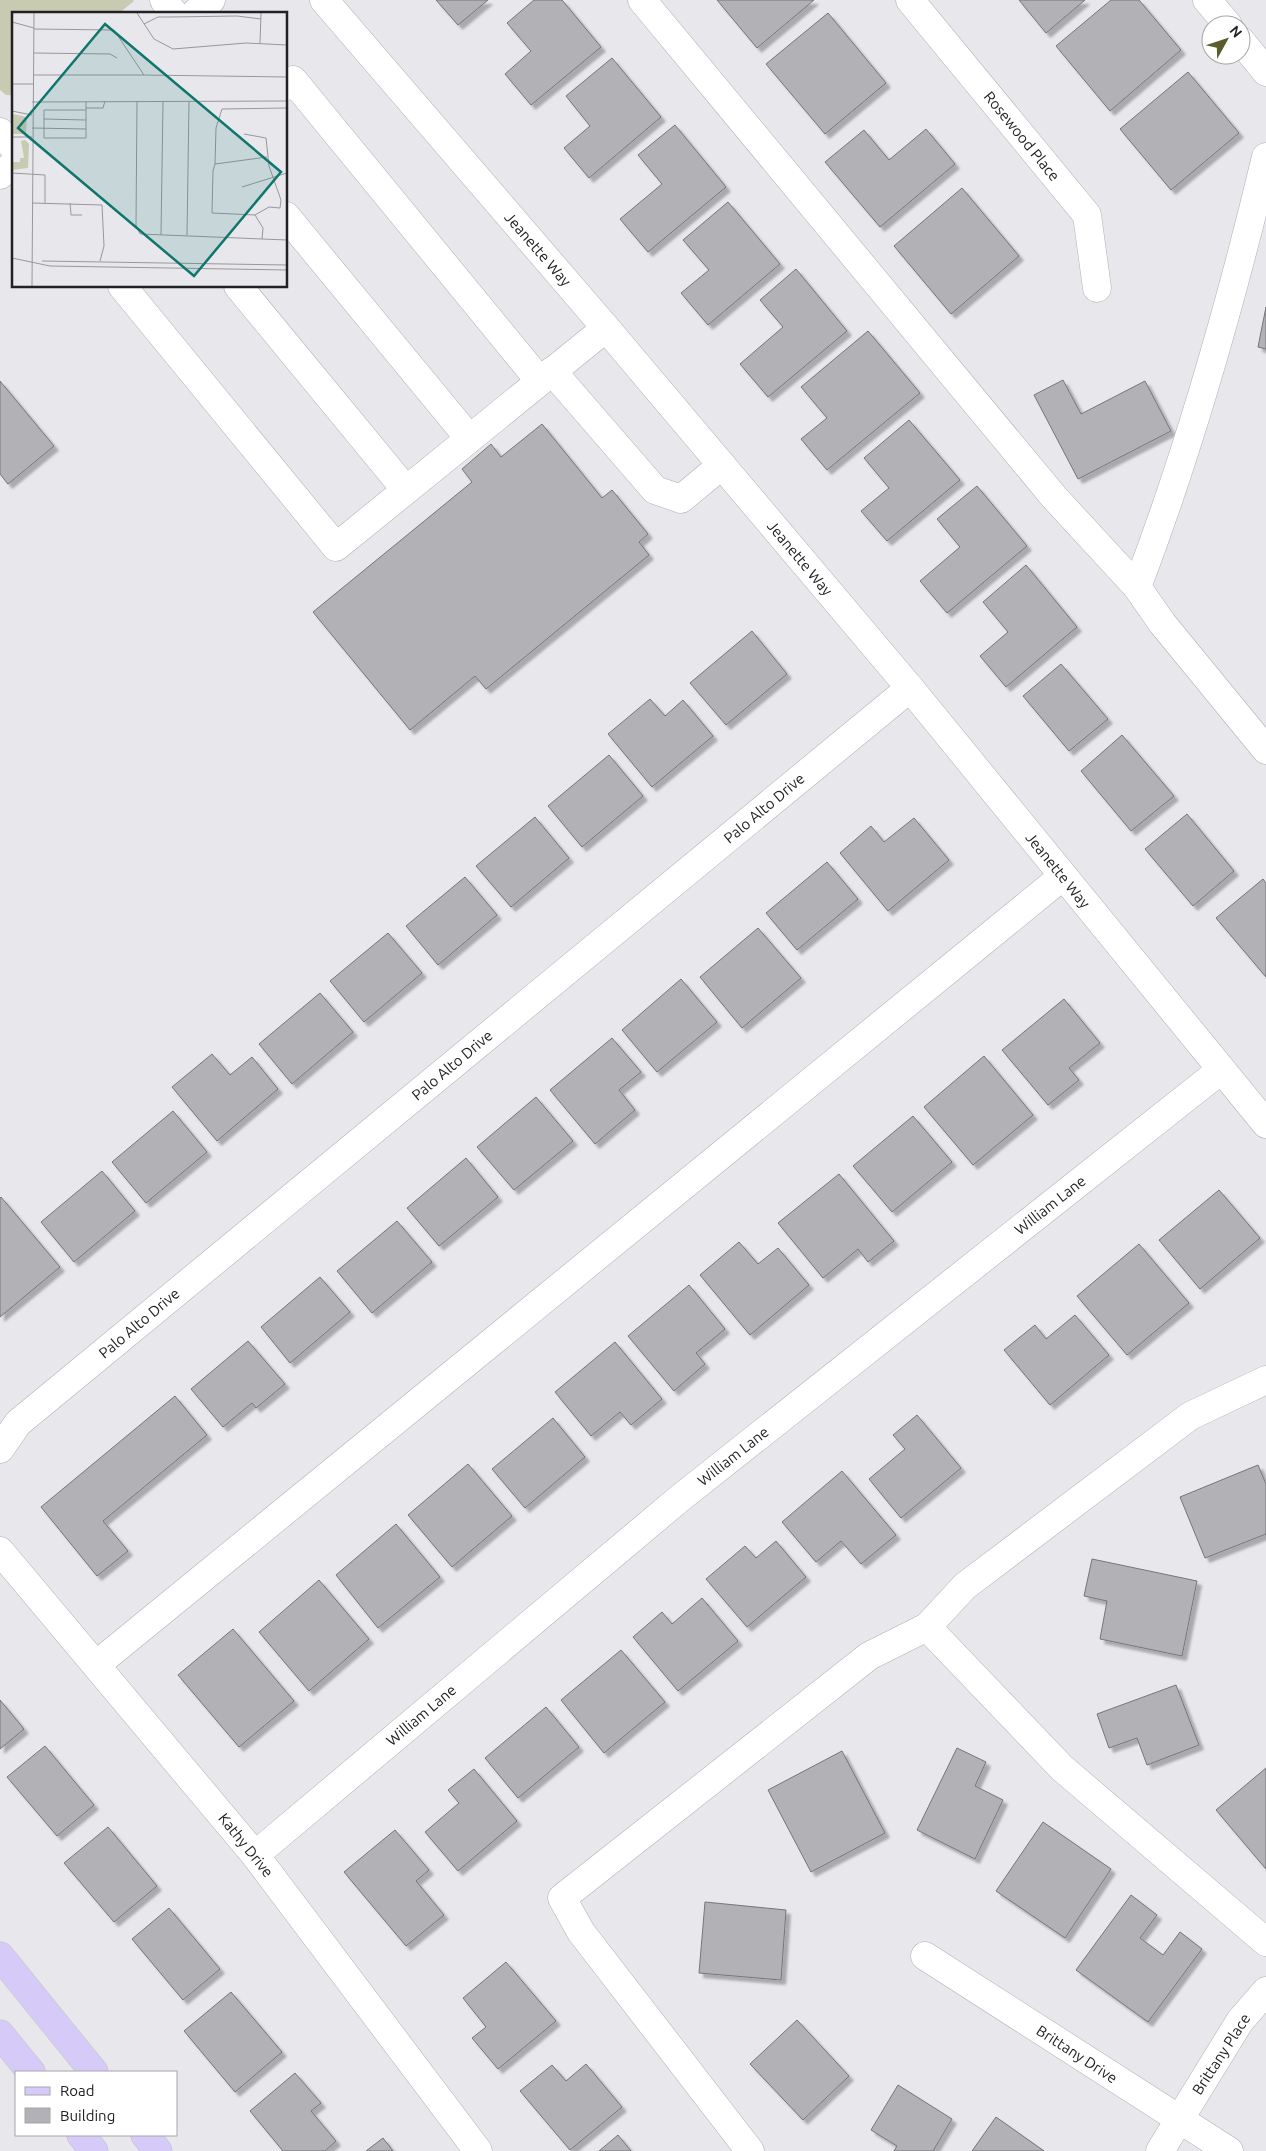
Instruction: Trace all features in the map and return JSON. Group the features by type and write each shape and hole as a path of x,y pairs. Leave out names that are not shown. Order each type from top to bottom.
{"main road":[{"path":"0,1956 93,2071"},
{"path":"0,2034 30,2071"},
{"path":"82,2136 94,2151"},
{"path":"146,2136 158,2151"}],"street":[{"path":"164,0 173,12"},
{"path":"196,12 211,0"},
{"name":"Jeanette Way","path":"324,0 606,328 910,688 1266,1124"},
{"path":"642,0 1054,496 1137,587 1162,623 1266,750"},
{"name":"Rosewood Place","path":"910,0 1087,215 1097,288"},
{"path":"1207,0 1220,15"},
{"path":"1251,53 1266,72"},
{"path":"288,84 293,80 545,375 656,490 681,499 722,465"},
{"path":"0,132 12,146"},
{"path":"1137,587 1165,515 1204,389 1266,158"},
{"path":"0,175 12,166"},
{"path":"288,218 468,438"},
{"path":"124,288 336,547 545,375 606,328"},
{"path":"240,288 406,490"},
{"name":"Palo Alto Drive","path":"0,1449 18,1423 910,688"},
{"path":"96,1664 1063,876"},
{"name":"William Lane","path":"255,1855 679,1499 1221,1070"},
{"path":"750,2151 581,1932 562,1898 869,1656 927,1627 965,1586 1190,1416 1266,1380"},
{"name":"Kathy Drive","path":"0,1551 255,1855 478,2151"},
{"path":"927,1627 1062,1768 1266,1942"},
{"name":"Brittany Drive","path":"925,1956 1229,2151"},
{"name":"Brittany Place","path":"1160,2151 1240,2021 1266,1991"}],"green space":[{"path":"0,0 134,1 120,12 12,12 12,95 6,95 0,90"}],"building":[{"path":"436,0 488,0 458,25"},
{"path":"534,0 562,0 601,47 531,105 505,74 531,51 507,23"},
{"path":"717,0 814,0 757,48"},
{"path":"1019,0 1085,0 1046,33"},
{"path":"1111,0 1139,0 1181,50 1110,111 1056,46"},
{"path":"828,13 886,83 825,134 766,64"},
{"path":"612,58 661,117 589,178 564,148 590,126 566,96"},
{"path":"1188,72 1239,133 1171,190 1120,129"},
{"path":"675,125 726,187 648,252 620,219 662,184 638,155"},
{"path":"926,129 955,164 880,227 825,162 864,130 889,160"},
{"path":"962,188 1019,256 951,314 894,246"},
{"path":"728,202 780,264 708,325 681,293 709,270 683,240"},
{"path":"796,269 847,331 768,397 740,364 783,327 760,300"},
{"path":"1266,307 1266,349 1258,347"},
{"path":"868,331 920,393 827,470 801,439 827,418 801,387"},
{"path":"1063,380 1081,414 1145,381 1171,431 1078,479 1034,395"},
{"path":"0,381 54,446 8,484 0,474"},
{"path":"909,420 960,480 887,541 861,511 889,488 864,458"},
{"path":"542,424 602,498 612,490 648,534 639,542 649,555 486,689 475,676 410,730 313,612 472,482 462,469 491,444 501,457"},
{"path":"977,486 1027,546 947,613 920,581 960,547 937,519"},
{"path":"1026,565 1077,627 1006,687 980,656 1008,632 983,602"},
{"path":"752,631 787,674 726,725 690,683"},
{"path":"1061,664 1108,719 1069,751 1023,696"},
{"path":"650,699 665,716 683,700 713,736 652,787 608,734"},
{"path":"1122,735 1174,796 1131,831 1081,771"},
{"path":"609,755 643,796 582,847 548,806"},
{"path":"1187,814 1234,871 1193,906 1145,849"},
{"path":"535,817 569,858 511,907 476,866"},
{"path":"914,818 949,860 888,911 840,853 871,826 884,842"},
{"path":"827,862 858,899 797,950 766,913"},
{"path":"465,877 497,915 438,965 406,926"},
{"path":"1263,879 1266,883 1266,977 1216,918"},
{"path":"758,928 801,978 742,1028 700,977"},
{"path":"388,933 422,973 364,1022 330,981"},
{"path":"681,979 717,1022 657,1072 622,1030"},
{"path":"320,993 353,1032 292,1084 259,1044"},
{"path":"1064,999 1100,1043 1069,1068 1079,1080 1048,1105 1002,1050"},
{"path":"612,1038 641,1072 619,1090 635,1110 595,1144 550,1090"},
{"path":"212,1054 230,1075 252,1057 278,1089 217,1141 172,1087"},
{"path":"984,1056 1033,1115 973,1165 924,1107"},
{"path":"536,1097 573,1141 514,1190 477,1147"},
{"path":"173,1111 207,1152 146,1203 112,1162"},
{"path":"913,1116 952,1162 892,1212 853,1166"},
{"path":"466,1158 498,1197 439,1246 407,1208"},
{"path":"102,1171 135,1211 74,1262 41,1222"},
{"path":"839,1174 894,1241 868,1262 858,1249 823,1278 778,1223"},
{"path":"1219,1190 1260,1238 1200,1289 1159,1240"},
{"path":"0,1198 60,1267 0,1317"},
{"path":"397,1221 432,1262 372,1313 337,1271"},
{"path":"739,1242 758,1264 778,1248 809,1285 750,1335 700,1275"},
{"path":"1139,1244 1189,1303 1127,1355 1077,1296"},
{"path":"320,1277 350,1312 290,1363 261,1327"},
{"path":"689,1285 725,1329 696,1353 705,1364 674,1391 628,1336"},
{"path":"1075,1315 1109,1355 1050,1405 1004,1350 1035,1325 1046,1339"},
{"path":"248,1341 285,1384 256,1408 252,1403 223,1427 191,1389"},
{"path":"615,1342 662,1399 631,1425 620,1412 591,1436 555,1392"},
{"path":"175,1396 207,1435 103,1521 128,1551 97,1576 41,1507"},
{"path":"917,1415 961,1468 901,1518 869,1479 905,1449 893,1435"},
{"path":"553,1418 585,1457 525,1508 492,1469"},
{"path":"468,1464 512,1516 452,1567 408,1515"},
{"path":"1258,1465 1266,1484 1266,1534 1205,1558 1180,1497"},
{"path":"842,1471 896,1535 861,1564 841,1541 816,1562 782,1522"},
{"path":"396,1524 440,1577 378,1628 336,1575"},
{"path":"776,1541 806,1577 747,1627 706,1579 745,1546 756,1558"},
{"path":"1092,1559 1197,1581 1182,1656 1100,1639 1107,1601 1084,1596"},
{"path":"319,1580 369,1639 309,1691 259,1632"},
{"path":"702,1598 738,1641 678,1691 633,1637 662,1612 672,1624"},
{"path":"233,1629 294,1701 239,1747 178,1675"},
{"path":"621,1650 665,1702 604,1753 561,1700"},
{"path":"1176,1685 1199,1745 1147,1765 1137,1738 1109,1748 1097,1714"},
{"path":"0,1700 24,1729 0,1749"},
{"path":"546,1707 579,1747 518,1798 485,1758"},
{"path":"45,1746 94,1805 57,1836 7,1777"},
{"path":"957,1748 986,1762 975,1786 1003,1800 975,1859 917,1830"},
{"path":"842,1751 885,1833 811,1872 768,1790"},
{"path":"1266,1768 1266,1869 1216,1810"},
{"path":"474,1769 517,1821 458,1871 425,1832 459,1803 448,1790"},
{"path":"1043,1822 1111,1869 1065,1938 996,1891"},
{"path":"108,1827 157,1886 114,1922 64,1863"},
{"path":"395,1830 429,1870 416,1881 444,1915 406,1946 344,1872"},
{"path":"1131,1895 1157,1915 1140,1938 1163,1955 1180,1932 1202,1949 1148,2022 1076,1970"},
{"path":"705,1902 786,1910 781,1980 699,1973"},
{"path":"169,1908 220,1969 183,2000 132,1939"},
{"path":"506,1962 556,2021 498,2069 472,2038 486,2027 463,1998"},
{"path":"231,1992 282,2052 235,2092 184,2031"},
{"path":"797,2020 849,2076 803,2120 750,2064"},
{"path":"586,2064 622,2107 570,2150 520,2091 552,2065 566,2081"},
{"path":"295,2073 321,2103 311,2111 336,2141 325,2151 283,2151 250,2111"},
{"path":"898,2085 952,2119 933,2151 894,2151 897,2146 871,2130"},
{"path":"996,2117 1044,2151 972,2151"},
{"path":"618,2135 631,2151 599,2151"},
{"path":"383,2138 393,2151 366,2151"}]}
